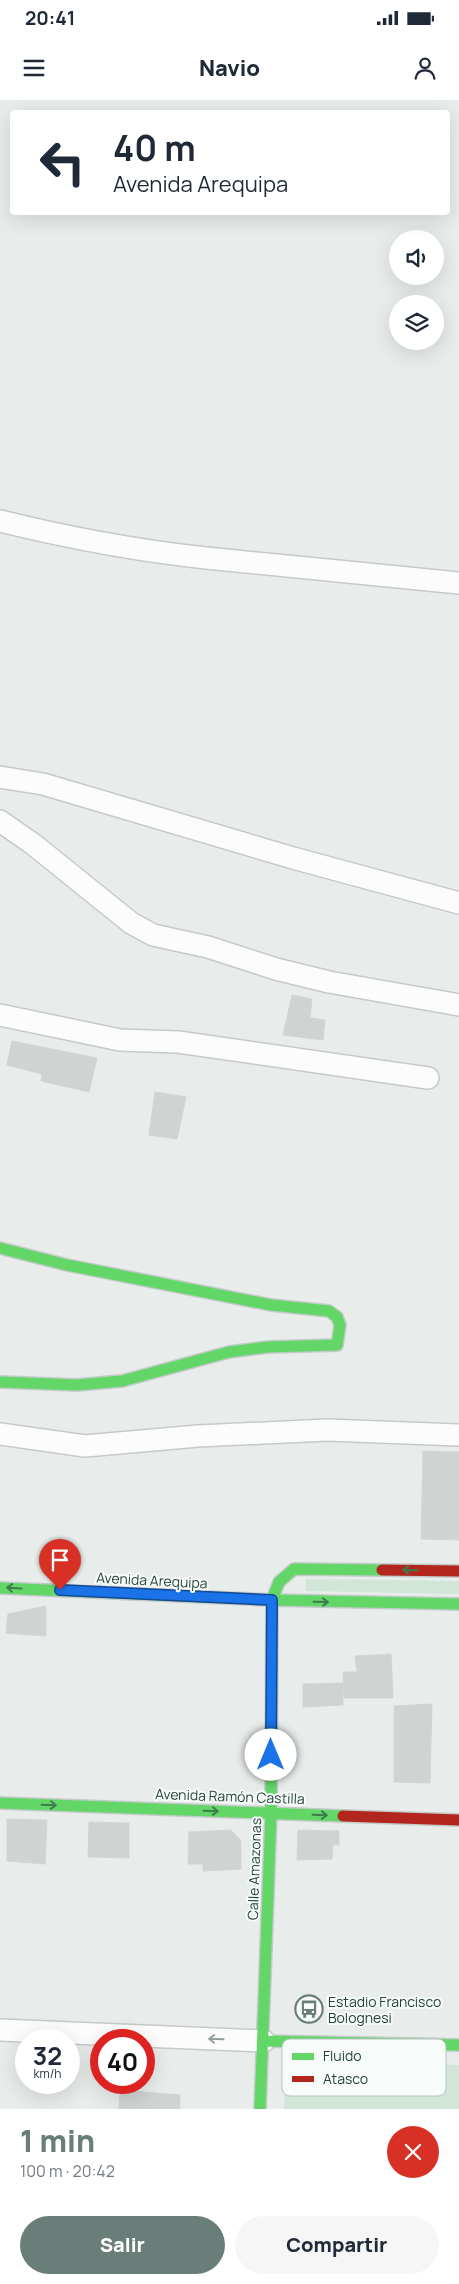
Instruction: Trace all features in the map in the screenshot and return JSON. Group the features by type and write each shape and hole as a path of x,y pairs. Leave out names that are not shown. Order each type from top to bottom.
{"street":[{"path":"0,522 48,533 204,558 459,583"},
{"path":"0,777 43,784 293,858 459,903"},
{"path":"0,821 33,844 131,923 153,935 208,947 276,969 320,980 459,1004"},
{"path":"0,1015 120,1040 178,1042 428,1078"},
{"path":"0,1248 90,1269 232,1295 284,1308 320,1308 333,1312 340,1322 342,1331 337,1345 268,1347 229,1352 122,1381 77,1385 0,1382"},
{"path":"0,1434 85,1446 198,1436 327,1430 459,1435"},
{"path":"272,1600 277,1585 284,1573 294,1568 459,1571"},
{"name":"Avenida Arequipa","path":"0,1588 272,1600 459,1604"},
{"name":"Calle Amazonas","path":"260,2109 271,1813 272,1600"},
{"name":"Avenida Ramón Castilla","path":"0,1803 459,1820"},
{"path":"0,2030 282,2041"},
{"path":"446,2045 459,2045"}],"green space":[{"path":"306,1579 459,1581 459,1594 306,1591"},
{"path":"446,2064 459,2065 459,2109 284,2109 284,2096 446,2096"}],"building":[{"path":"292,995 312,999 310,1018 325,1020 323,1040 283,1035"},
{"path":"12,1041 97,1058 89,1092 41,1081 42,1074 7,1065"},
{"path":"155,1092 186,1097 177,1139 149,1135"},
{"path":"423,1451 459,1452 459,1540 421,1539"},
{"path":"46,1606 46,1636 6,1633 8,1614"},
{"path":"391,1654 393,1698 344,1698 343,1672 357,1672 355,1656"},
{"path":"343,1683 343,1705 303,1707 303,1684"},
{"path":"432,1704 430,1783 394,1782 394,1706"},
{"path":"7,1819 47,1820 45,1864 7,1861"},
{"path":"89,1822 129,1823 129,1858 88,1857"},
{"path":"231,1830 241,1841 241,1869 203,1871 203,1864 188,1864 189,1832"},
{"path":"298,1830 339,1831 339,1845 333,1845 332,1859 297,1860"},
{"path":"155,2093 180,2095 180,2109 119,2109 120,2094"}],"traffic: fast":[{"path":"0,1248 67,1265 271,1305 329,1311 337,1317 340,1325 337,1345 268,1347 229,1352 122,1381 77,1385 0,1382"},
{"path":"260,2109 271,1813 272,1600 279,1582 294,1569 382,1570"},
{"path":"0,1588 272,1600 459,1604"},
{"path":"0,1803 343,1816"},
{"path":"264,2041 282,2041"},
{"path":"446,2045 459,2045"}],"traffic: jam":[{"path":"382,1570 459,1571"},
{"path":"343,1816 459,1820"}],"place":[{"name":"Estadio Francisco Bolognesi","path":"309,2009"}],"route":[{"path":"60,1590 272,1600 271,1755"}]}
